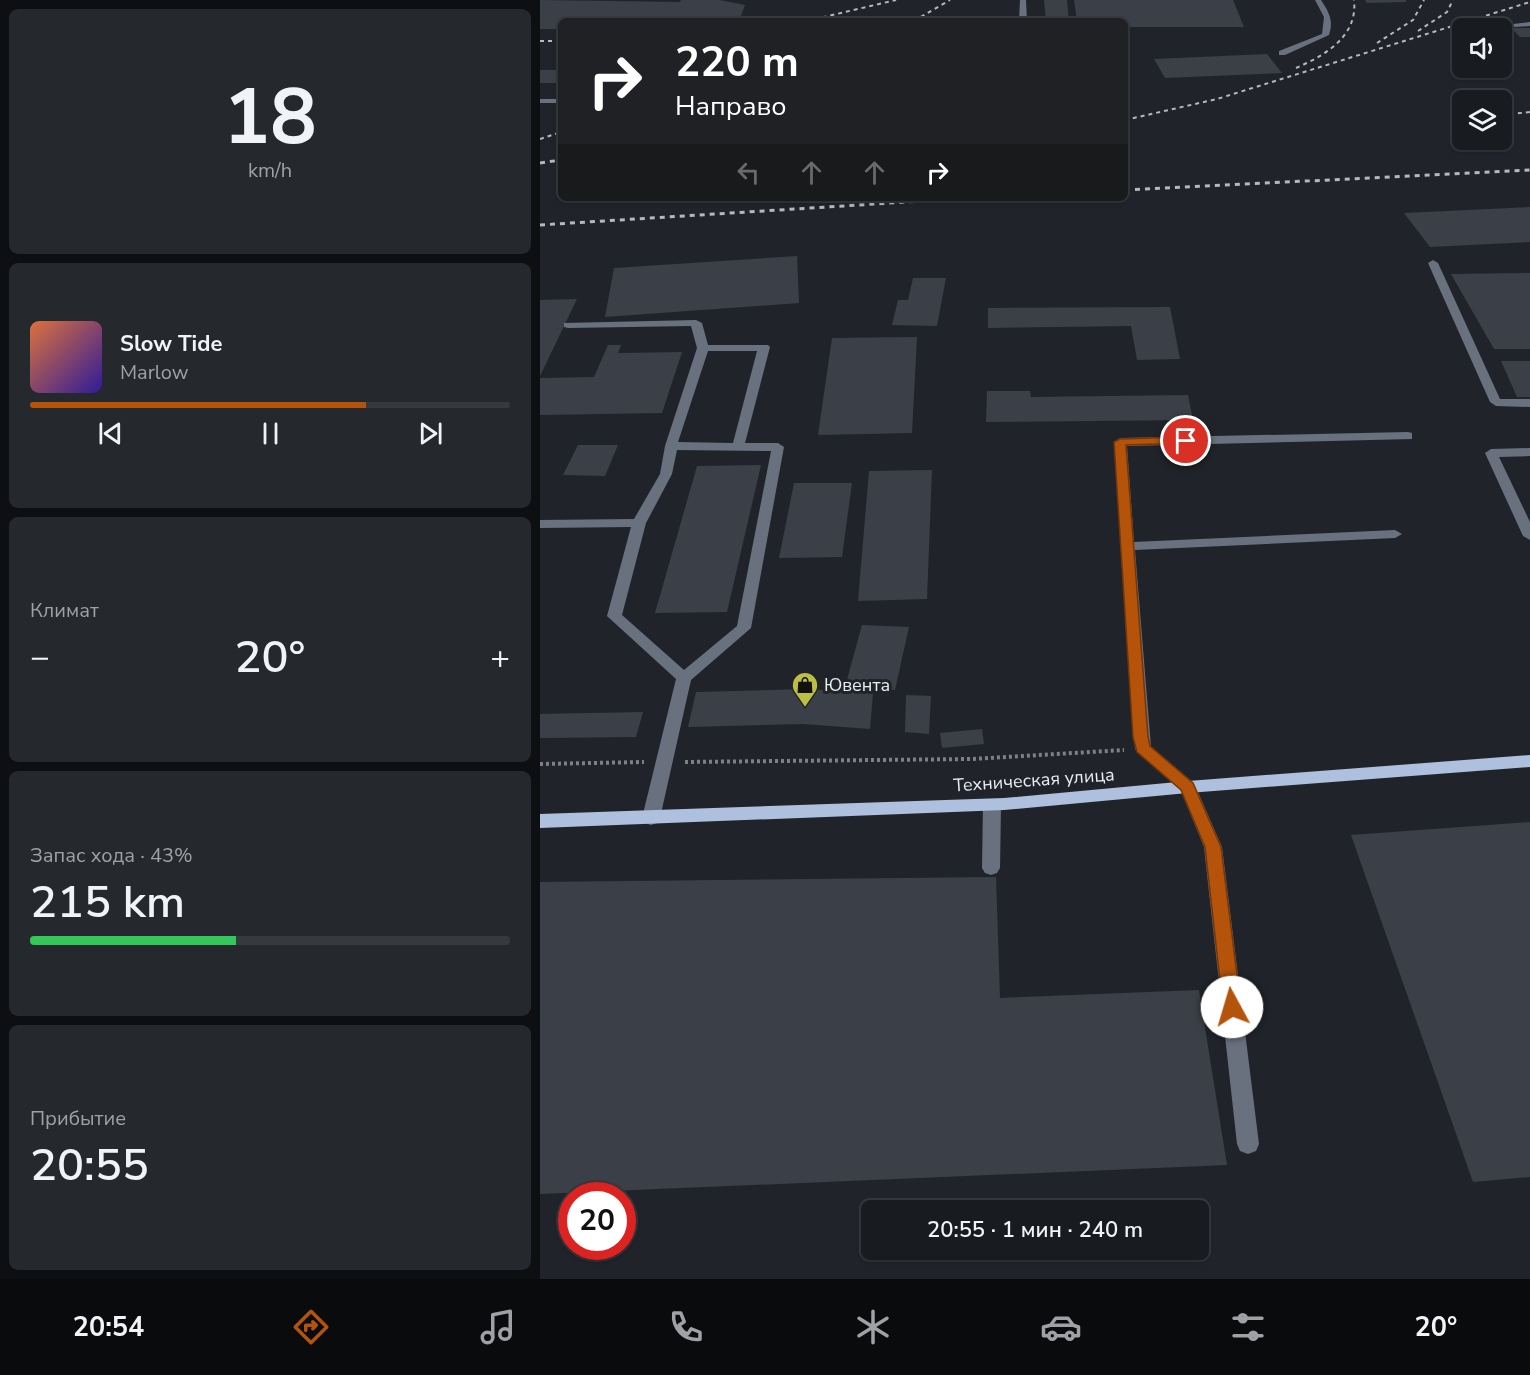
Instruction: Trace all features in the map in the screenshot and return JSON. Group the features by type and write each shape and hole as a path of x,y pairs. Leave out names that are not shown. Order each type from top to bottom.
{"main road":[{"name":"Техническая улица","path":"540,821 992,805 1188,787 1530,761"}],"lane":[{"path":"1023,0 1023,18"},
{"path":"1282,53 1325,35 1329,26 1328,16 1318,0"},
{"path":"1512,25 1530,24"},
{"path":"540,101 558,101"},
{"path":"1433,263 1496,402 1530,403"},
{"path":"568,325 696,323 703,348 671,446 666,474 639,523 614,616 684,678"},
{"path":"703,348 764,347 738,447"},
{"path":"1248,1143 1213,847 1188,787 1143,749 1120,442 1408,436"},
{"path":"651,818 684,678 744,628 778,447 671,446"},
{"path":"1530,452 1491,453 1530,537"},
{"path":"540,524 639,523"},
{"path":"1129,546 1395,534"},
{"path":"991,868 992,805"}],"path":[{"path":"540,764 972,759 1143,749"}],"building":[{"path":"540,0 680,2 681,0 720,0 745,5 740,18 558,18 558,29 540,29"},
{"path":"1044,0 1067,0 1069,18 1046,18"},
{"path":"1074,0 1233,0 1244,27 1128,27 1128,18 1077,18"},
{"path":"1365,0 1406,0 1406,2 1367,3"},
{"path":"1512,28 1530,28 1530,37 1520,37"},
{"path":"1267,54 1282,73 1165,78 1154,59"},
{"path":"540,70 558,70 558,83 540,83"},
{"path":"1530,207 1530,242 1430,247 1404,213"},
{"path":"797,256 799,303 605,317 614,268"},
{"path":"1530,273 1530,349 1494,349 1451,274"},
{"path":"913,278 946,278 937,326 892,325 898,300 908,300"},
{"path":"577,299 540,376 540,300"},
{"path":"1170,307 1180,359 1137,360 1131,326 988,328 988,308"},
{"path":"917,337 912,433 818,435 832,338"},
{"path":"608,345 621,345 618,353 682,352 662,413 540,415 540,378 594,377"},
{"path":"1501,361 1530,361 1530,397 1517,397"},
{"path":"987,391 1030,391 1031,397 1188,395 1193,420 986,422"},
{"path":"578,445 618,445 605,476 563,475"},
{"path":"761,465 727,612 655,613 697,466"},
{"path":"932,470 927,599 858,601 869,471"},
{"path":"794,483 852,483 842,557 779,558"},
{"path":"862,625 909,627 895,690 845,687"},
{"path":"807,689 873,693 870,729 803,724 688,727 696,692"},
{"path":"906,695 931,696 929,734 905,732"},
{"path":"643,712 636,737 540,738 540,714"},
{"path":"982,729 984,744 942,748 940,733"},
{"path":"1530,822 1530,1177 1473,1182 1351,835"},
{"path":"996,877 1000,998 1199,990 1227,1165 636,1190 636,1182 558,1182 558,1193 540,1194 540,882"}],"railway":[{"path":"820,18 896,0"},
{"path":"919,18 950,0"},
{"path":"1296,68 1318,57 1338,43 1351,24 1354,0"},
{"path":"1377,43 1413,20 1424,0"},
{"path":"1418,31 1447,12 1453,0"},
{"path":"1128,119 1217,99 1530,2"},
{"path":"540,41 558,41"},
{"path":"1512,114 1530,112"},
{"path":"540,139 558,133"},
{"path":"540,163 558,160"},
{"path":"1128,190 1530,170"},
{"path":"540,225 922,201"}],"place":[{"name":"Ювента","path":"805,708"}],"route":[{"path":"1186,441 1120,442 1141,737 1143,749 1188,787 1213,847 1232,1007"}]}
